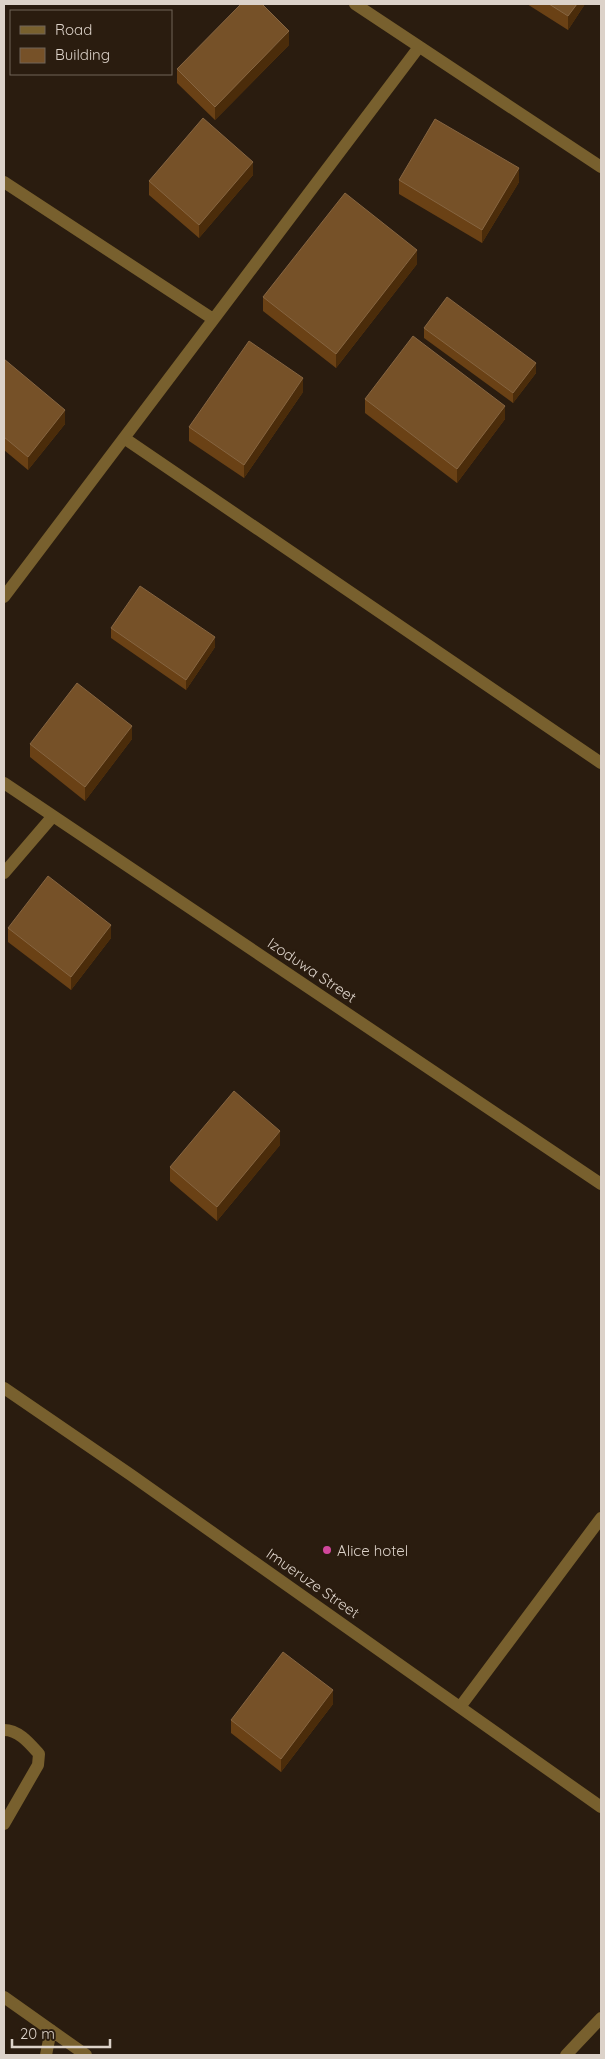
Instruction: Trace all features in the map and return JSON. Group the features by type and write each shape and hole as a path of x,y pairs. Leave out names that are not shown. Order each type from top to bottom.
{"street":[{"path":"355,4 601,167"},
{"path":"4,597 419,47"},
{"path":"4,182 213,319"},
{"path":"124,438 601,763"},
{"name":"Izoduwa Street","path":"4,784 601,1184"},
{"path":"4,874 53,816"},
{"name":"Imueruze Street","path":"4,1388 131,1475 601,1807"},
{"path":"460,1707 601,1518"},
{"path":"4,1730 9,1730 25,1739 39,1754 38,1765 4,1824"},
{"path":"4,1997 86,2055"},
{"path":"566,2055 601,2018"},
{"path":"46,2055 50,2030"}],"building":[{"path":"241,4 262,4 289,31 215,107 177,69"},
{"path":"549,4 577,4 568,16"},
{"path":"203,118 253,162 199,225 149,181"},
{"path":"435,119 519,168 482,230 399,180"},
{"path":"345,193 417,250 336,354 263,297"},
{"path":"447,297 536,363 513,393 424,328"},
{"path":"413,336 505,406 457,469 365,399"},
{"path":"249,341 303,378 244,465 189,427"},
{"path":"4,359 65,410 28,457 4,437"},
{"path":"140,586 215,637 186,680 111,628"},
{"path":"77,683 132,726 85,787 30,744"},
{"path":"48,876 111,925 71,977 8,928"},
{"path":"234,1091 280,1131 217,1207 170,1167"},
{"path":"283,1652 333,1690 281,1759 231,1720"}],"place":[{"name":"Alice hotel","path":"327,1550"}]}
